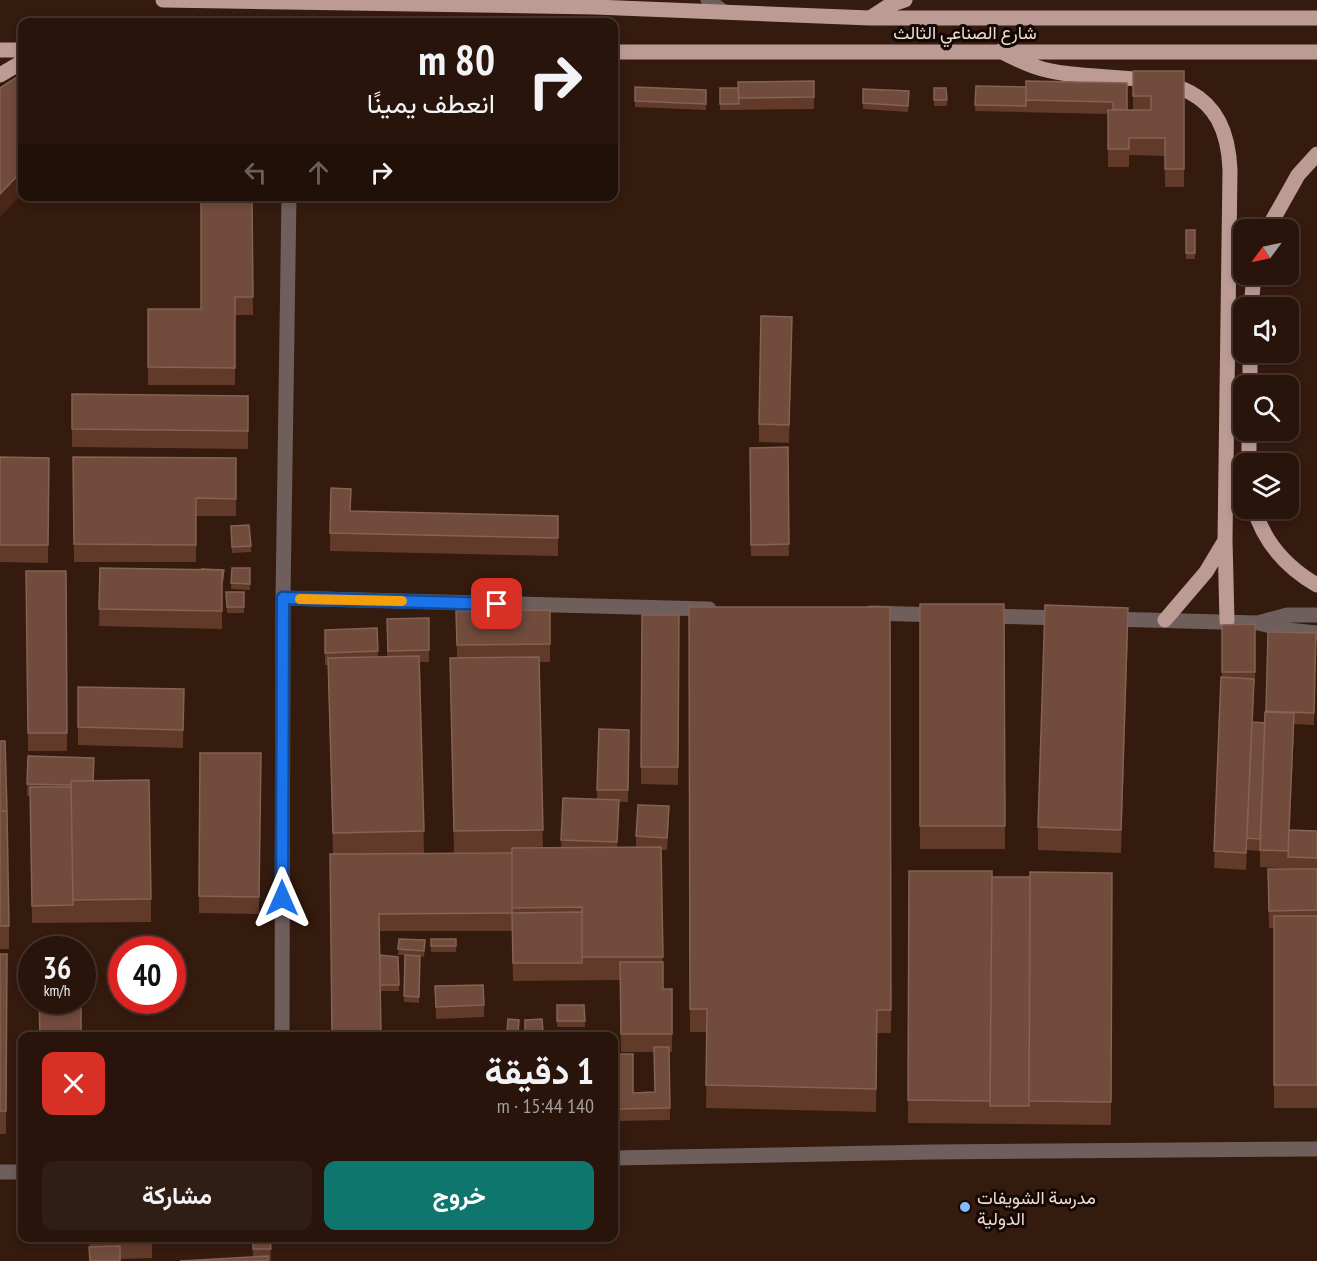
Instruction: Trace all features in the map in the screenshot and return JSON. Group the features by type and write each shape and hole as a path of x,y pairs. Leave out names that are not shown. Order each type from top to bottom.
{"main road":[{"name":"شارع الصناعي الثالث","path":"163,0 599,3 870,18 1317,18"},
{"path":"870,18 890,5 906,0"},
{"path":"0,50 18,50"},
{"path":"1000,51 1054,72 1161,81 1180,86 1198,97 1213,111 1223,129 1229,149 1230,170 1225,540 1227,621"},
{"name":"شارع الصناعي الثالث","path":"618,52 1317,52"},
{"path":"0,75 18,64"},
{"path":"1273,219 1298,175 1317,154"},
{"path":"1259,519 1269,544 1286,564 1317,585"},
{"path":"1165,620 1206,572 1225,540"}],"street":[{"path":"708,0 721,10"},
{"path":"282,1032 283,598 289,201"},
{"path":"283,598 724,609"},
{"path":"855,613 950,615"},
{"path":"1258,622 1287,615 1317,615"},
{"path":"974,616 1258,622 1288,630 1317,633"},
{"path":"618,1158 1317,1149"},
{"path":"0,1172 18,1172"}],"building":[{"path":"1133,71 1184,71 1184,169 1165,169 1165,138 1129,138 1129,149 1108,149 1108,110 1151,110 1151,96 1133,96"},
{"path":"18,77 18,175 0,194 0,88"},
{"path":"814,81 814,97 739,98 738,82"},
{"path":"1026,81 1127,83 1127,110 1113,109 1113,102 1026,100"},
{"path":"976,86 1026,87 1026,106 975,105"},
{"path":"635,87 706,90 706,104 635,101"},
{"path":"720,88 738,88 739,104 720,104"},
{"path":"934,88 946,88 947,100 934,100"},
{"path":"863,89 909,91 908,106 863,103"},
{"path":"201,201 252,201 253,297 235,297 235,368 148,367 148,309 201,309"},
{"path":"1186,230 1195,230 1195,253 1186,253"},
{"path":"761,316 792,317 789,425 759,424"},
{"path":"72,394 248,396 248,431 72,429"},
{"path":"788,447 789,544 751,545 750,448"},
{"path":"0,457 49,458 48,545 0,545"},
{"path":"73,457 236,458 236,499 196,498 196,545 74,544"},
{"path":"331,488 351,489 350,511 558,516 558,538 330,533"},
{"path":"249,525 251,546 232,547 231,526"},
{"path":"100,568 222,570 222,611 99,609"},
{"path":"232,568 250,568 250,584 231,583"},
{"path":"202,569 224,570 222,582 222,570"},
{"path":"26,571 66,571 67,733 28,733"},
{"path":"226,592 244,592 244,607 227,607"},
{"path":"920,604 1004,604 1005,826 920,826"},
{"path":"1045,605 1128,608 1121,830 1038,827"},
{"path":"689,607 890,607 891,1010 877,1010 876,1089 706,1085 707,1009 690,1009"},
{"path":"550,610 550,644 457,645 456,611"},
{"path":"642,615 679,615 678,767 641,767"},
{"path":"429,618 429,650 388,651 387,619"},
{"path":"1255,624 1255,672 1222,672 1222,625"},
{"path":"377,628 378,651 325,653 325,630"},
{"path":"1268,632 1316,633 1314,713 1266,711"},
{"path":"419,656 424,831 333,833 328,658"},
{"path":"539,657 543,830 454,831 450,658"},
{"path":"1221,677 1254,679 1246,853 1214,851"},
{"path":"78,687 184,689 183,730 78,727"},
{"path":"1265,712 1294,713 1288,851 1260,850"},
{"path":"1252,722 1265,723 1260,839 1247,838"},
{"path":"599,729 629,730 628,790 597,790"},
{"path":"0,741 5,741 7,811 0,811"},
{"path":"200,753 261,753 259,897 199,896"},
{"path":"28,756 94,758 93,781 71,781 71,785 27,784"},
{"path":"149,780 151,899 73,900 71,781"},
{"path":"30,787 71,787 73,905 32,906"},
{"path":"563,798 619,800 617,842 561,840"},
{"path":"638,805 669,806 667,838 636,836"},
{"path":"0,811 7,811 9,926 0,926"},
{"path":"1289,830 1317,831 1317,858 1288,857"},
{"path":"661,847 663,957 582,957 582,907 512,908 512,848"},
{"path":"512,853 512,913 379,914 381,1032 332,1032 330,854"},
{"path":"1268,869 1317,869 1317,910 1269,911"},
{"path":"909,871 992,871 990,1101 908,1100"},
{"path":"1030,872 1112,873 1111,1102 1029,1101"},
{"path":"992,877 1030,877 1029,1106 990,1106"},
{"path":"582,912 582,963 513,963 512,913"},
{"path":"1274,916 1317,916 1317,1085 1274,1085"},
{"path":"399,939 425,940 424,951 398,949"},
{"path":"431,939 456,939 456,946 431,946"},
{"path":"0,954 7,954 6,1111 0,1111"},
{"path":"380,955 398,957 399,985 380,985"},
{"path":"405,955 420,956 419,997 404,996"},
{"path":"620,962 663,962 663,989 672,989 672,1034 621,1034"},
{"path":"483,985 484,1005 436,1007 435,986"},
{"path":"557,1005 584,1005 585,1021 557,1021"},
{"path":"39,1014 81,1014 81,1032 40,1032"},
{"path":"508,1019 519,1020 518,1032 507,1032"},
{"path":"542,1019 543,1031 525,1031 525,1020"},
{"path":"654,1047 669,1047 670,1108 618,1109 618,1054 633,1054 633,1093 655,1092"},
{"path":"253,1242 270,1242 271,1249 253,1249"},
{"path":"120,1246 120,1261 90,1261 89,1247"},
{"path":"268,1256 268,1261 180,1261"}],"slow traffic":[{"path":"300,599 402,601"}],"place":[{"name":"مدرسة الشويفات الدولية","path":"965,1207"}],"route":[{"path":"282,898 283,598 497,604"}]}
